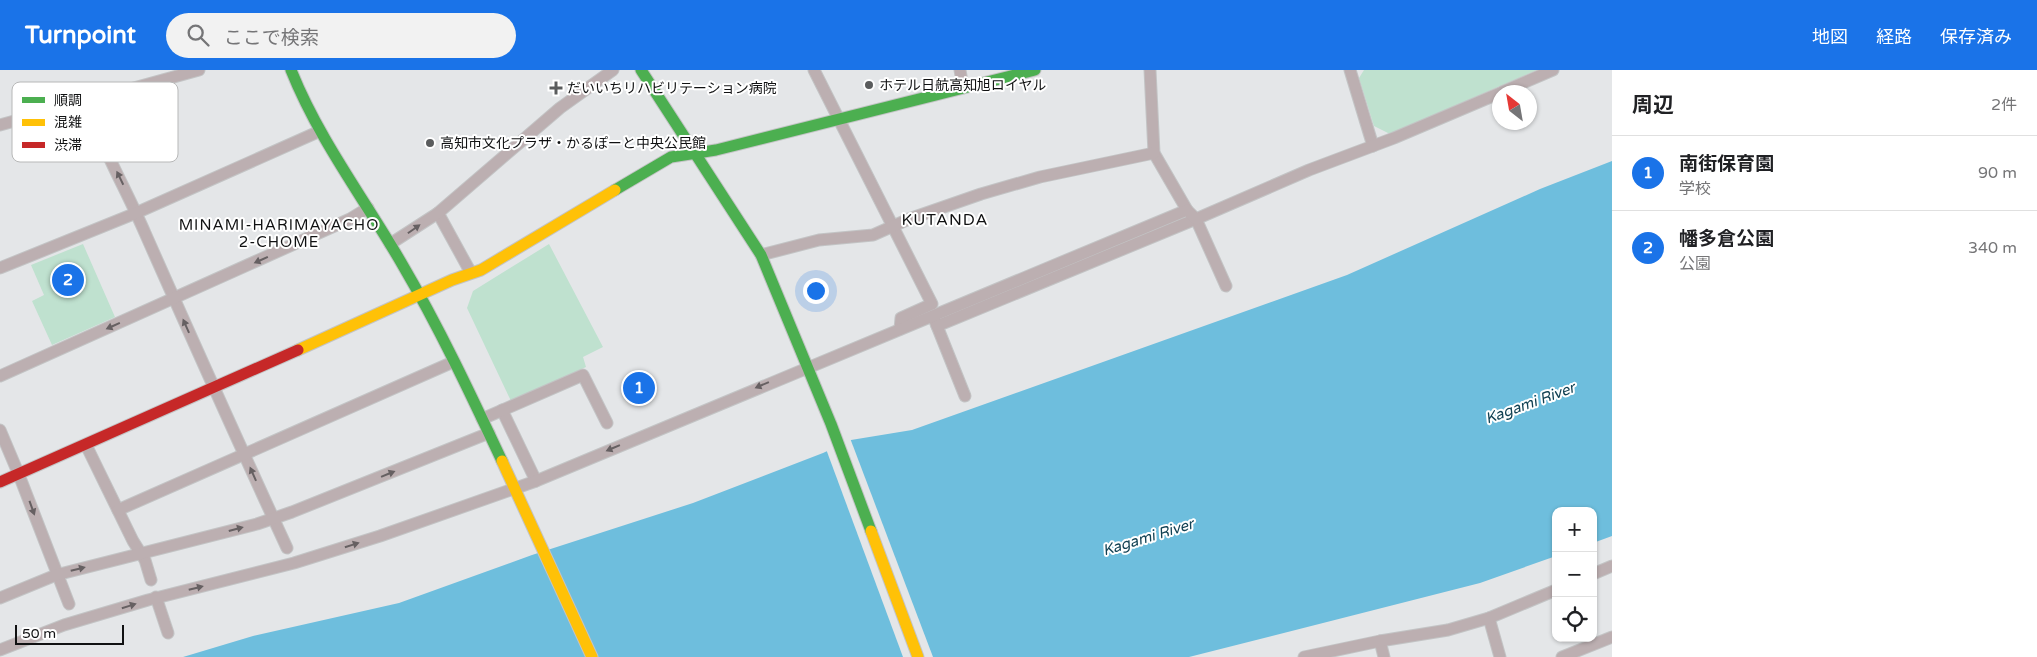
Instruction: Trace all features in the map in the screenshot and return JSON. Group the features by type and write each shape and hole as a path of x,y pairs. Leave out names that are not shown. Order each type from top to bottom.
{"street":[{"path":"157,82 199,70"},
{"path":"291,70 301,96 390,244 454,362 489,433 592,657"},
{"path":"390,244 438,212 560,108 613,70"},
{"path":"641,70 761,255 831,424 918,657"},
{"path":"814,70 932,304 900,318 900,329"},
{"path":"960,70 963,88"},
{"path":"0,482 452,280 481,270 671,157 716,150 1035,70"},
{"path":"1150,70 1154,153 1187,210 1196,219 1226,286"},
{"path":"1350,70 1373,146"},
{"path":"1519,85 1554,70"},
{"path":"0,650 64,625 156,597 294,563 380,536 514,489 900,329 935,321 1196,219 1309,170 1373,146 1492,97"},
{"path":"0,268 136,213 320,130"},
{"path":"761,255 819,240 873,235 908,218 1040,177 1154,153"},
{"path":"112,162 287,548"},
{"path":"0,376 174,300 350,219 368,208"},
{"path":"935,321 1187,210"},
{"path":"438,212 471,273"},
{"path":"935,321 965,396"},
{"path":"118,510 454,362"},
{"path":"482,419 582,375 606,423"},
{"path":"502,410 540,479"},
{"path":"0,430 69,604"},
{"path":"0,598 56,575 273,519 489,433"},
{"path":"86,445 141,554 152,580"},
{"path":"1597,572 1612,566"},
{"path":"1304,657 1380,641 1448,630 1490,618 1552,592"},
{"path":"156,597 168,633"},
{"path":"1490,618 1500,657"},
{"path":"1562,657 1585,653 1612,638"},
{"path":"1380,641 1384,657"}],"green space":[{"path":"1364,70 1537,70 1503,85 1492,85 1492,90 1390,134 1374,126 1359,78"},
{"path":"83,244 115,317 52,345 32,301 44,295 31,265"},
{"path":"549,244 603,347 583,357 586,367 511,401 467,308 473,291"}],"water":[{"name":"Kagami River","path":"1612,161 1612,536 1597,542 1597,507 1552,507 1552,557 1480,583 1189,657 183,657 253,636 399,603 532,555 693,503 823,453 851,440 912,430 1347,275 1540,189"}],"pier":[{"path":"850,438 933,657 903,657 826,449"}],"traffic: fast":[{"path":"291,70 315,121 388,240 429,312 502,461"},
{"path":"641,70 761,255 831,424 871,531"},
{"path":"615,190 671,157 716,150 1035,70"}],"traffic: slow":[{"path":"298,350 452,280 481,270 615,190"},
{"path":"502,461 592,657"},
{"path":"871,531 918,657"}],"traffic: jam":[{"path":"0,482 298,350"}],"place":[{"name":"ホテル日航高知旭ロイヤル","path":"869,85"},
{"name":"だいいちリハビリテーション病院","path":"556,88"},
{"name":"高知市文化プラザ・かるぽーと中央公民館","path":"430,143"},
{"name":"幡多倉公園","path":"68,280"},
{"name":"南街保育園","path":"639,388"}],"district":[{"name":"KUTANDA","path":"945,220"},
{"name":"MINAMI-HARIMAYACHO 2-CHOME","path":"279,234"}]}
